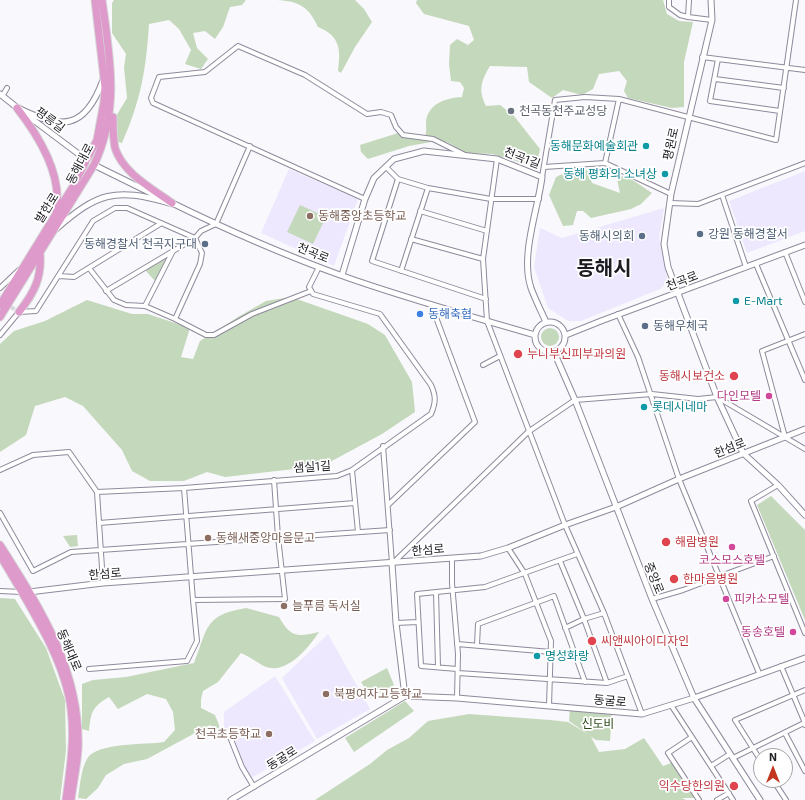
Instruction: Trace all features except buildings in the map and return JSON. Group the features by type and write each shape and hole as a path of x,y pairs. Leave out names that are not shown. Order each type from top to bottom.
{"main road":[{"name":"발한로","path":"0,305 56,214 91,163 98,140 104,102 104,77 95,0"},
{"name":"동해대로","path":"0,317 53,233 91,163 100,153 108,125 112,94 102,0"},
{"path":"112,94 114,138 119,157 134,176 172,203"},
{"path":"17,108 38,137 50,164 57,192 58,202 56,214"},
{"path":"19,312 33,293 40,266 40,253"},
{"name":"동해대로","path":"0,545 29,592 65,662 75,699 78,749 71,800"},
{"path":"0,555 21,592 29,592"},
{"name":"동해대로","path":"21,592 54,654 65,681 70,702 72,749 66,800"}],"street":[{"path":"669,0 669,7 680,15 712,20"},
{"path":"688,17 690,0"},
{"name":"평원로","path":"711,0 712,20 702,57 671,194 664,244 668,267 717,397 743,453"},
{"path":"542,177 555,100 585,97 619,99 776,140 796,0"},
{"path":"365,199 153,103 151,98 158,77 205,72 238,46 305,75 367,114 381,112 391,115 396,127 403,135 433,139 467,156"},
{"path":"702,57 805,70"},
{"path":"718,59 710,101 780,111"},
{"path":"17,108 35,117 56,123 76,119 93,103 104,77"},
{"path":"715,79 784,88"},
{"path":"2,94 7,88"},
{"name":"평릉길","path":"2,94 17,108 91,163"},
{"path":"605,163 619,99"},
{"path":"106,291 174,249 195,238 201,231 216,224 250,146"},
{"name":"천곡1길","path":"386,167 394,159 424,151 497,159 542,177 540,199 528,248 528,268 530,287 546,322"},
{"path":"497,159 483,259 487,321 528,432 577,554 604,613 642,714"},
{"name":"천곡로","path":"91,163 216,224 319,267 431,304 535,335"},
{"path":"544,167 605,163 671,194"},
{"path":"670,203 698,204 805,163"},
{"path":"342,275 365,199 374,178 386,167 398,179 428,188 491,200 540,199"},
{"path":"398,179 372,261 486,299"},
{"path":"401,271 428,188"},
{"path":"53,233 81,208 94,200 128,194 146,196 172,203"},
{"path":"722,195 746,267"},
{"path":"0,334 19,312 36,311 93,221 115,208 127,208 160,224 195,238 202,253 200,264 175,319"},
{"path":"420,211 487,231"},
{"path":"59,276 74,277 160,224"},
{"path":"411,239 483,259"},
{"name":"천곡로","path":"566,336 618,314 805,245"},
{"path":"146,306 174,249"},
{"path":"785,252 805,302"},
{"path":"756,264 805,380"},
{"path":"0,288 25,265"},
{"path":"89,268 114,300 126,305 146,306 206,335 214,335 252,314 311,291 309,287 319,267"},
{"name":"샘실1길","path":"96,492 184,488 337,476 352,470 383,446 431,414 435,404 435,394 431,385 380,314 313,294 311,291"},
{"path":"388,505 475,422 431,304"},
{"path":"618,314 638,357 652,394 679,479 759,673"},
{"path":"546,322 552,322 560,325 566,336 564,344 554,352 548,352 540,349 536,344 535,335 538,326 546,322"},
{"path":"785,437 762,351 805,334"},
{"name":"중앙로","path":"554,352 575,400 652,598 694,698 760,800"},
{"path":"483,365 500,356"},
{"path":"392,563 528,432 575,400 652,394 698,398 717,397 805,449"},
{"name":"한섬로","path":"29,592 103,583 281,572 481,556 508,548 565,524 616,507 679,479 805,429"},
{"path":"383,446 396,623 405,696"},
{"path":"0,470 33,455 69,452 96,492 102,551 103,583"},
{"path":"743,453 778,485 805,515"},
{"path":"352,470 358,532"},
{"path":"193,600 285,599 281,572 274,480"},
{"path":"778,485 751,501 805,634"},
{"path":"89,669 187,661 197,641 184,488"},
{"path":"99,523 355,503"},
{"path":"0,513 33,572 70,552 390,530"},
{"path":"508,548 525,574 551,641 549,706"},
{"path":"577,554 525,574 485,587 417,594 420,666 438,667 457,671 585,682 607,683 628,676"},
{"path":"652,598 719,577 774,556"},
{"path":"452,558 453,591 458,644 457,698"},
{"path":"560,561 607,683"},
{"path":"0,591 21,592"},
{"path":"436,592 438,667"},
{"path":"477,645 478,624 536,604 554,596 585,682"},
{"path":"565,628 604,613"},
{"path":"396,623 418,622"},
{"path":"458,644 551,652"},
{"name":"동굴로","path":"231,800 405,696 457,698 642,714 694,698 759,673 805,658"},
{"path":"711,766 805,724 781,666"},
{"path":"753,748 735,720 805,690"},
{"path":"671,705 733,800"},
{"path":"228,732 242,767 254,787"},
{"path":"785,733 805,771"},
{"path":"692,737 668,753 699,800"},
{"path":"778,788 786,800"},
{"path":"717,800 728,793"}],"shaded area":[{"name":"동해중앙초등학교","path":"289,169 358,199 334,266 261,233"},
{"path":"805,171 805,231 747,253 729,201"},
{"path":"664,208 659,237 668,281 660,289 581,321 568,321 548,308 534,267 540,228 562,238"},
{"name":"북평여자고등학교","path":"328,634 370,709 317,739 282,678"},
{"name":"천곡초등학교","path":"275,676 315,741 246,781 233,754 224,728 224,712"}],"green space":[{"path":"114,0 246,0 242,5 230,7 223,27 215,39 205,31 193,33 197,48 208,59 201,69 185,64 191,50 179,29 169,20 149,24 142,85 134,113 122,143 111,140 115,118 127,98 124,67 126,54 112,33 112,3"},
{"path":"277,0 355,0 364,9 372,22 355,47 341,73 338,71 339,50 335,39 318,27 311,14 302,6 291,2"},
{"path":"417,0 663,0 667,14 679,21 693,22 684,62 684,107 672,108 628,98 624,91 627,81 619,71 599,74 593,89 582,95 563,90 552,98 529,82 527,67 490,66 484,76 481,90 486,106 500,105 514,116 540,149 536,167 492,154 466,153 447,142 431,142 409,146 368,159 361,152 360,145 398,133 425,137 426,121 434,106 444,100 462,97 464,88 460,82 451,81 449,64 450,45 457,39 468,45 474,40 469,26 424,14 416,3"},
{"path":"575,168 587,170 592,183 620,193 617,179 625,175 652,193 641,204 631,209 591,218 583,211 577,211 573,225 563,226 549,195 556,177"},
{"path":"300,205 326,217 313,244 287,232"},
{"path":"168,255 155,281 145,270"},
{"path":"291,297 368,324 385,335 412,382 415,412 382,434 328,463 294,469 225,477 207,472 184,481 150,481 132,471 122,450 83,406 65,397 35,406 26,435 0,452 0,344 14,331 45,321 87,300 132,314 148,314 190,328 181,357 193,359 200,341 266,301"},
{"path":"550,328 556,331 559,337 556,343 550,346 544,343 541,337 544,331"},
{"path":"771,496 805,530 805,620 757,505"},
{"path":"77,535 78,546 70,547 63,536"},
{"path":"0,598 15,599 46,648 65,700 66,750 60,800 0,800"},
{"path":"246,608 279,617 287,629 295,634 305,635 319,632 304,652 290,663 282,667 266,667 241,653 218,682 203,691 201,708 215,715 219,725 219,732 210,725 147,759 124,764 106,775 98,788 86,799 78,798 83,768 87,759 92,754 100,750 122,745 164,742 175,730 173,712 166,699 147,694 118,709 109,697 99,704 93,711 89,731 82,729 82,684 93,680 126,677 194,663 206,632 215,619 232,611"},
{"path":"387,668 394,685 371,698 361,682"},
{"path":"405,701 414,711 354,752 345,738"},
{"name":"신도비","path":"570,708 612,712 610,741 596,740 591,737 599,752 625,749 644,738 663,766 674,762 698,798 682,798 686,800 315,800 370,764 387,750 409,738 428,721 469,714 550,720 568,722 589,735 569,721"}],"tunnel":[{"path":"6,304 19,312"}],"place":[{"name":"천곡동천주교성당","path":"511,111"},
{"name":"동해문화예술회관","path":"646,146"},
{"name":"동해 평화의 소녀상","path":"665,174"},
{"name":"동해중앙초등학교","path":"310,216"},
{"name":"강원 동해경찰서","path":"700,234"},
{"name":"동해시의회","path":"642,236"},
{"name":"동해경찰서 천곡지구대","path":"205,244"},
{"name":"E-Mart","path":"736,301"},
{"name":"동해축협","path":"420,314"},
{"name":"동해우체국","path":"645,326"},
{"name":"누니부신피부과의원","path":"518,354"},
{"name":"동해시보건소","path":"734,376"},
{"name":"다인모텔","path":"769,396"},
{"name":"롯데시네마","path":"644,407"},
{"name":"동해새중앙마을문고","path":"208,538"},
{"name":"해람병원","path":"666,542"},
{"name":"코스모스호텔","path":"732,547"},
{"name":"한마음병원","path":"674,579"},
{"name":"피카소모텔","path":"726,599"},
{"name":"늘푸름 독서실","path":"284,606"},
{"name":"동송호텔","path":"793,632"},
{"name":"씨앤씨아이디자인","path":"592,641"},
{"name":"명성화랑","path":"537,656"},
{"name":"북평여자고등학교","path":"326,694"},
{"name":"천곡초등학교","path":"269,734"},
{"name":"익수당한의원","path":"734,786"}],"district":[{"name":"동해시","path":"604,268"}]}
